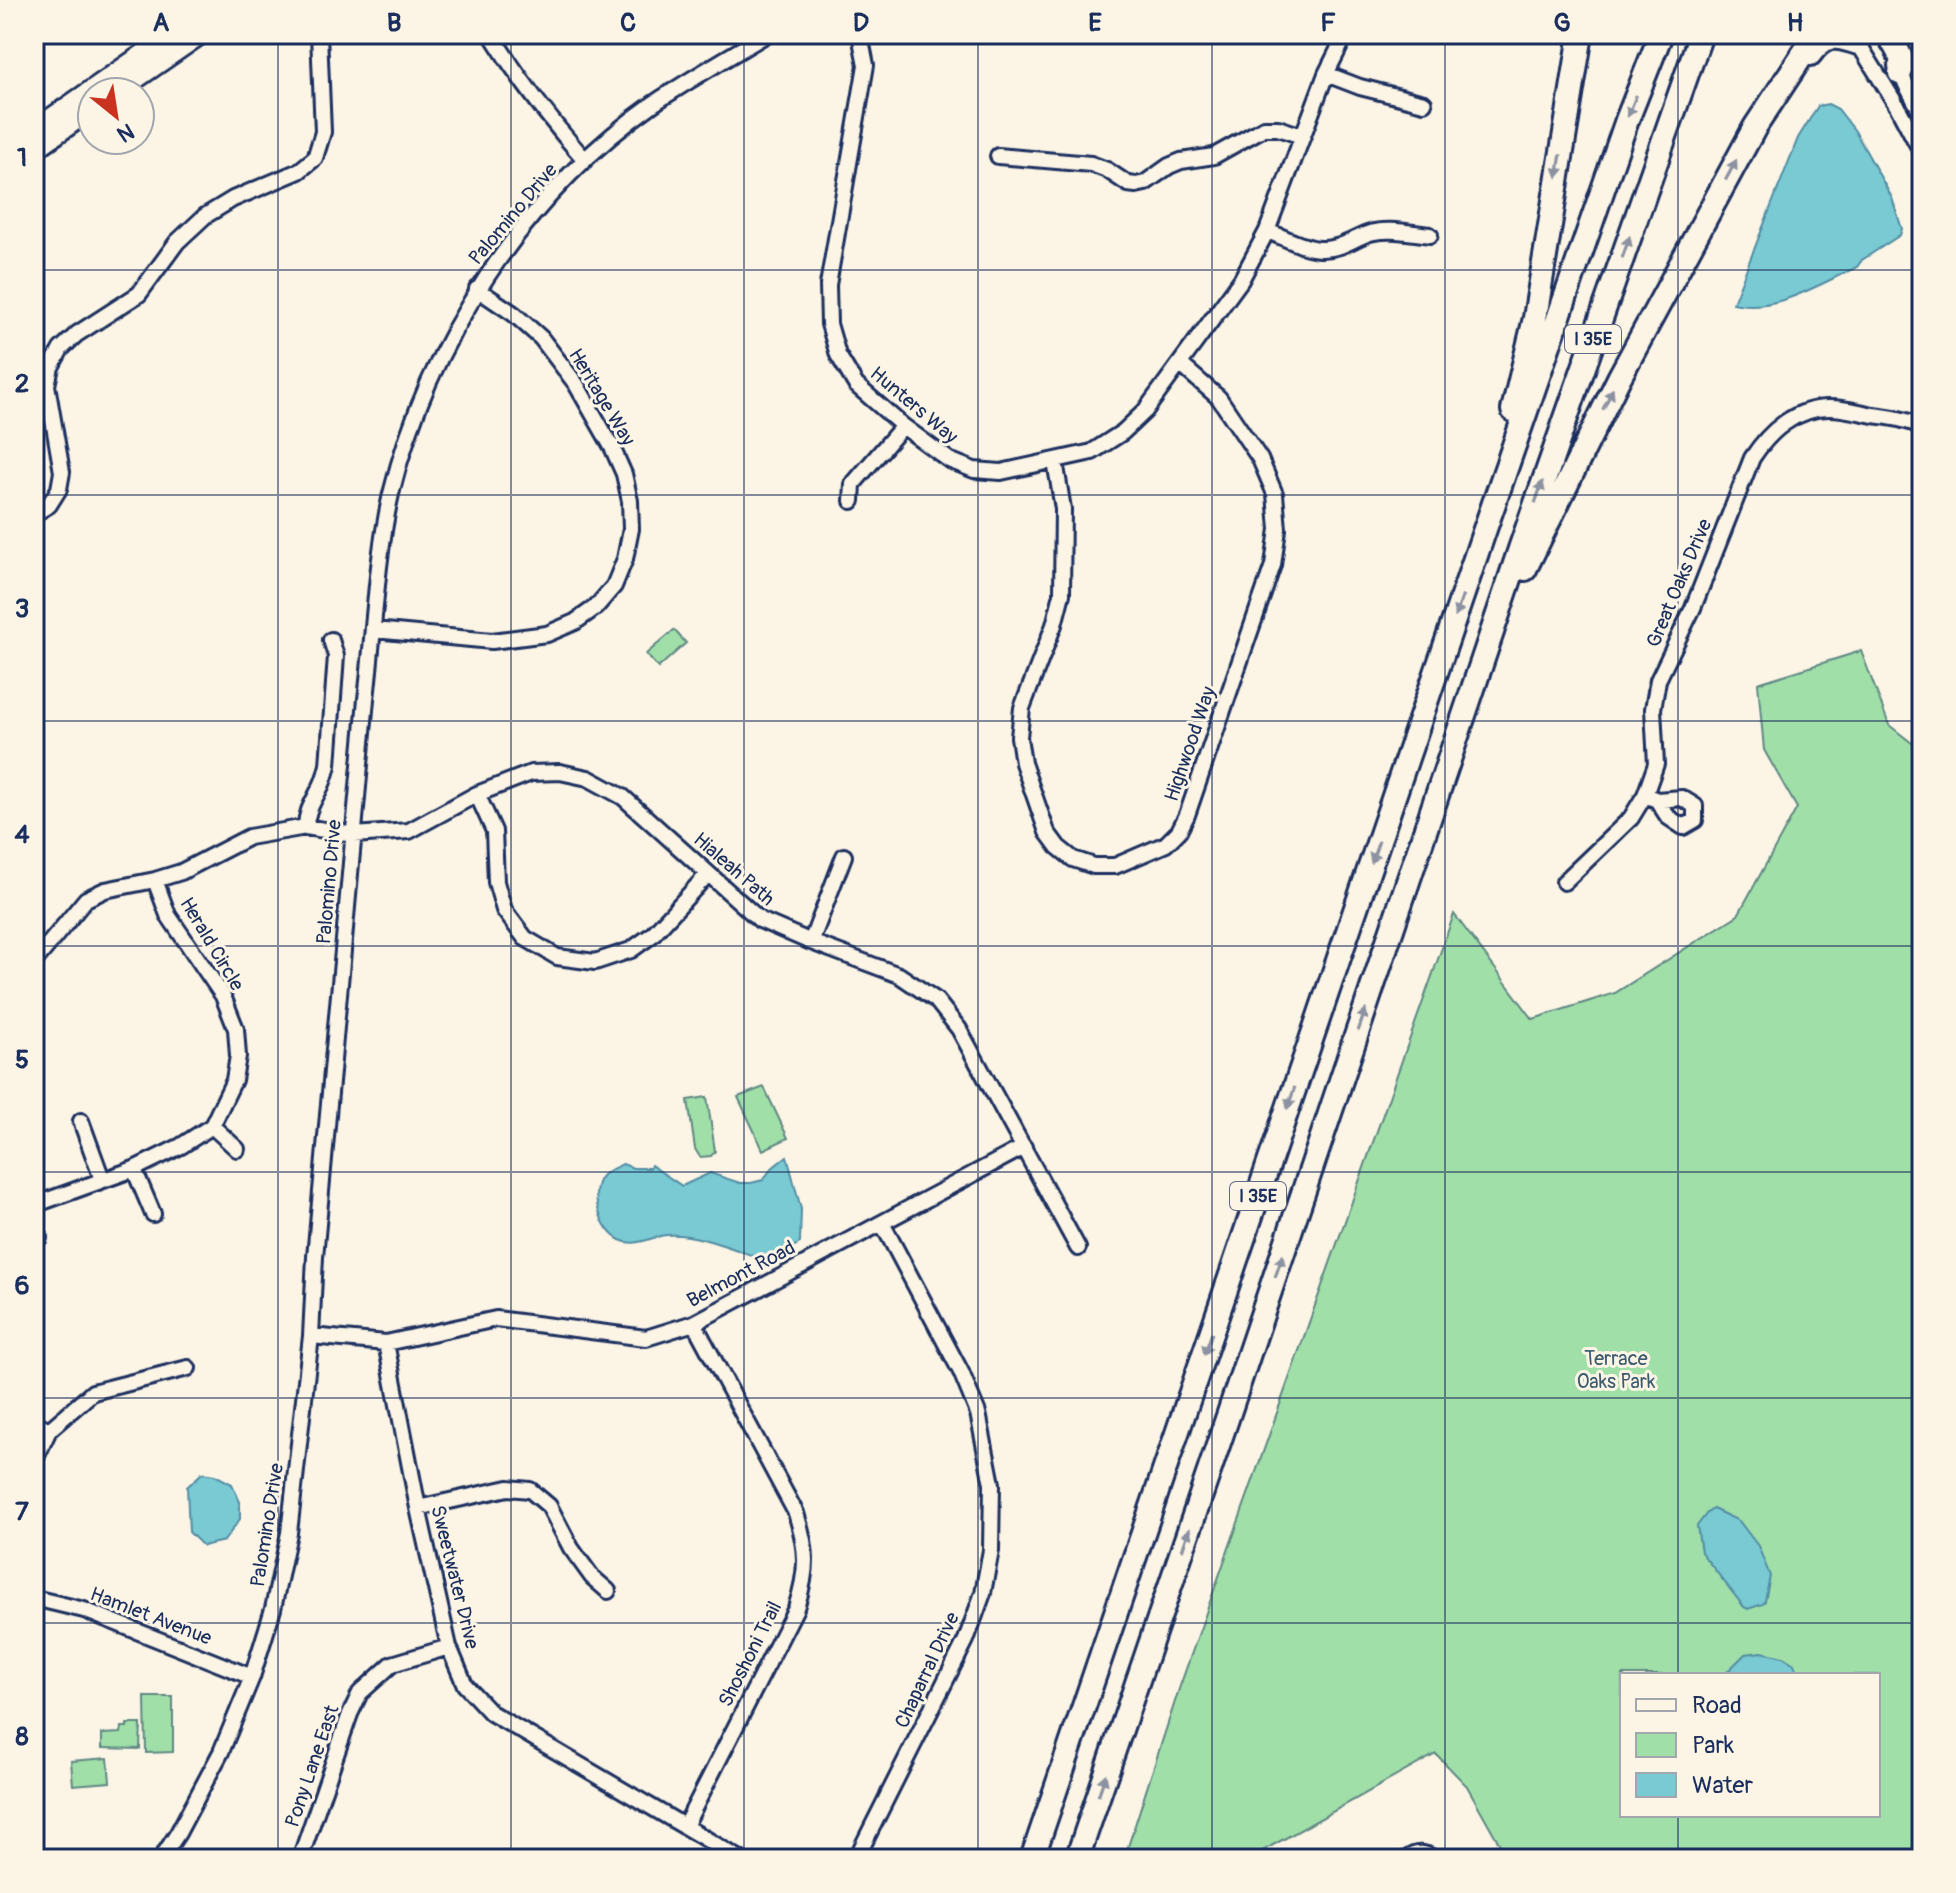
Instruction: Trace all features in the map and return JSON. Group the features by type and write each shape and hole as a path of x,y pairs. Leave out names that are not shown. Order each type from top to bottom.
{"highway":[{"path":"1484,532 1535,318 1581,34"},
{"name":"I 35E","path":"1032,1859 1484,532 1627,120 1661,34"},
{"name":"I 35E","path":"1077,1859 1526,531 1701,34"},
{"path":"1488,646 1619,378 1755,127 1819,34"},
{"path":"1888,34 1902,60 1900,73"},
{"path":"1772,101 1824,39 1863,37"}],"main road":[{"path":"34,130 172,34"},
{"path":"140,76 201,34"},
{"path":"34,150 76,120"}],"street":[{"path":"34,514 49,505 59,489 62,472 47,385 51,367 61,349 77,334 139,294 177,242 205,216 233,199 299,171 315,158 323,132 319,34"},
{"path":"491,34 537,104 585,160"},
{"name":"Palomino Drive","path":"161,1859 221,1752 252,1677 273,1609 289,1533 311,1336 315,1257 379,563 391,496 406,440 427,387 477,289 521,229 585,160 652,105 767,34"},
{"name":"Hunters Way","path":"858,34 866,65 828,285 829,324 838,355 856,385 903,426 949,460 974,470 1001,472 1092,452 1123,432 1145,411 1241,280 1267,231 1326,74 1346,34"},
{"path":"1863,37 1900,73 1922,114"},
{"path":"1863,37 1922,153"},
{"path":"1326,74 1360,87 1424,103"},
{"path":"998,156 1091,164 1128,184 1136,185 1145,183 1181,161 1214,156 1264,128 1278,128 1302,136"},
{"path":"1267,231 1323,249 1344,245 1377,231 1430,235"},
{"name":"Heritage Way","path":"374,630 492,641 547,634 575,622 596,607 614,586 625,559 631,529 630,501 624,474 612,447 576,384 541,338 514,314 477,289"},
{"name":"Highwood Way","path":"1055,461 1063,509 1062,594 1054,625 1022,708 1019,737 1023,763 1047,832 1058,847 1073,859 1094,866 1115,866 1166,844 1179,831 1187,815 1273,565 1278,529 1275,494 1260,459 1219,398 1180,364"},
{"name":"Great Oaks Drive","path":"1564,882 1651,798 1656,764 1653,709 1658,680 1693,608 1752,458 1763,442 1778,426 1803,413 1828,408 1909,420 1922,427"},
{"path":"852,501 853,484 903,426"},
{"path":"306,827 310,806 325,778 328,765 336,656 331,640"},
{"name":"Hialeah Path","path":"34,962 86,899 105,890 181,872 249,837 306,827 354,835 409,831 477,794 531,773 560,772 588,778 623,797 760,920 899,975 936,1000 959,1029 1078,1248"},
{"path":"477,794 494,831 496,882 504,910 525,938 557,957 595,962 631,950 652,935 708,874"},
{"path":"811,942 844,856"},
{"name":"Herald Circle","path":"155,880 168,915 223,996 236,1029 238,1056 234,1080 212,1126"},
{"path":"81,1121 102,1179"},
{"path":"34,1205 134,1169 181,1146 212,1126 237,1149"},
{"name":"Belmont Road","path":"311,1336 386,1343 496,1319 646,1338 694,1323 1024,1147"},
{"path":"134,1169 153,1214"},
{"path":"34,1222 39,1238"},
{"name":"Chaparral Drive","path":"856,1859 966,1640 983,1593 991,1550 992,1484 978,1413 961,1372 882,1223"},
{"name":"Shoshoni Trail","path":"685,1826 796,1608 806,1563 804,1538 796,1513 694,1323"},
{"name":"Sweetwater Drive","path":"386,1343 449,1647 465,1685 491,1713 740,1859"},
{"path":"34,1462 49,1430 93,1392 188,1368"},
{"path":"34,1422 49,1430"},
{"path":"418,1508 508,1488 530,1490 549,1506 571,1548 592,1577 608,1591"},
{"name":"Hamlet Avenue","path":"34,1598 84,1610 252,1677"},
{"name":"Pony Lane East","path":"300,1859 360,1693 392,1664 449,1647"},
{"path":"1407,1859 1419,1853 1434,1859"}],"green space":[{"path":"674,630 686,643 658,668 646,654"},
{"name":"Terrace Oaks Park","path":"1861,651 1889,725 1922,751 1922,1859 1508,1859 1467,1786 1436,1754 1248,1859 1124,1859 1180,1686 1454,914 1533,1019 1615,993 1738,915 1797,808 1764,750 1758,683"},
{"path":"764,1087 788,1138 763,1150 738,1097"},
{"path":"707,1097 715,1151 711,1156 700,1157 695,1149 688,1100"},
{"path":"145,1697 173,1697 173,1752 146,1753"},
{"path":"127,1724 141,1724 140,1749 102,1748 102,1734 121,1733 122,1727 127,1727"},
{"path":"108,1758 110,1782 73,1785 71,1761"}],"water":[{"path":"1828,104 1838,109 1855,131 1892,198 1902,229 1900,235 1862,260 1857,267 1797,295 1765,304 1733,303 1798,138 1818,106"},
{"path":"787,1156 801,1209 800,1243 768,1261 679,1235 626,1242 607,1229 599,1211 598,1183 604,1174 623,1164 633,1168 650,1168 651,1165 682,1186 710,1173 740,1183 751,1183 763,1180"},
{"path":"202,1473 215,1475 232,1484 240,1502 240,1519 224,1541 203,1546 189,1532 187,1487"},
{"path":"1713,1509 1739,1521 1758,1546 1770,1576 1763,1604 1748,1609 1744,1607 1701,1552 1697,1526"},
{"path":"1762,1652 1783,1657 1794,1664 1797,1673 1726,1673 1745,1654"}]}
